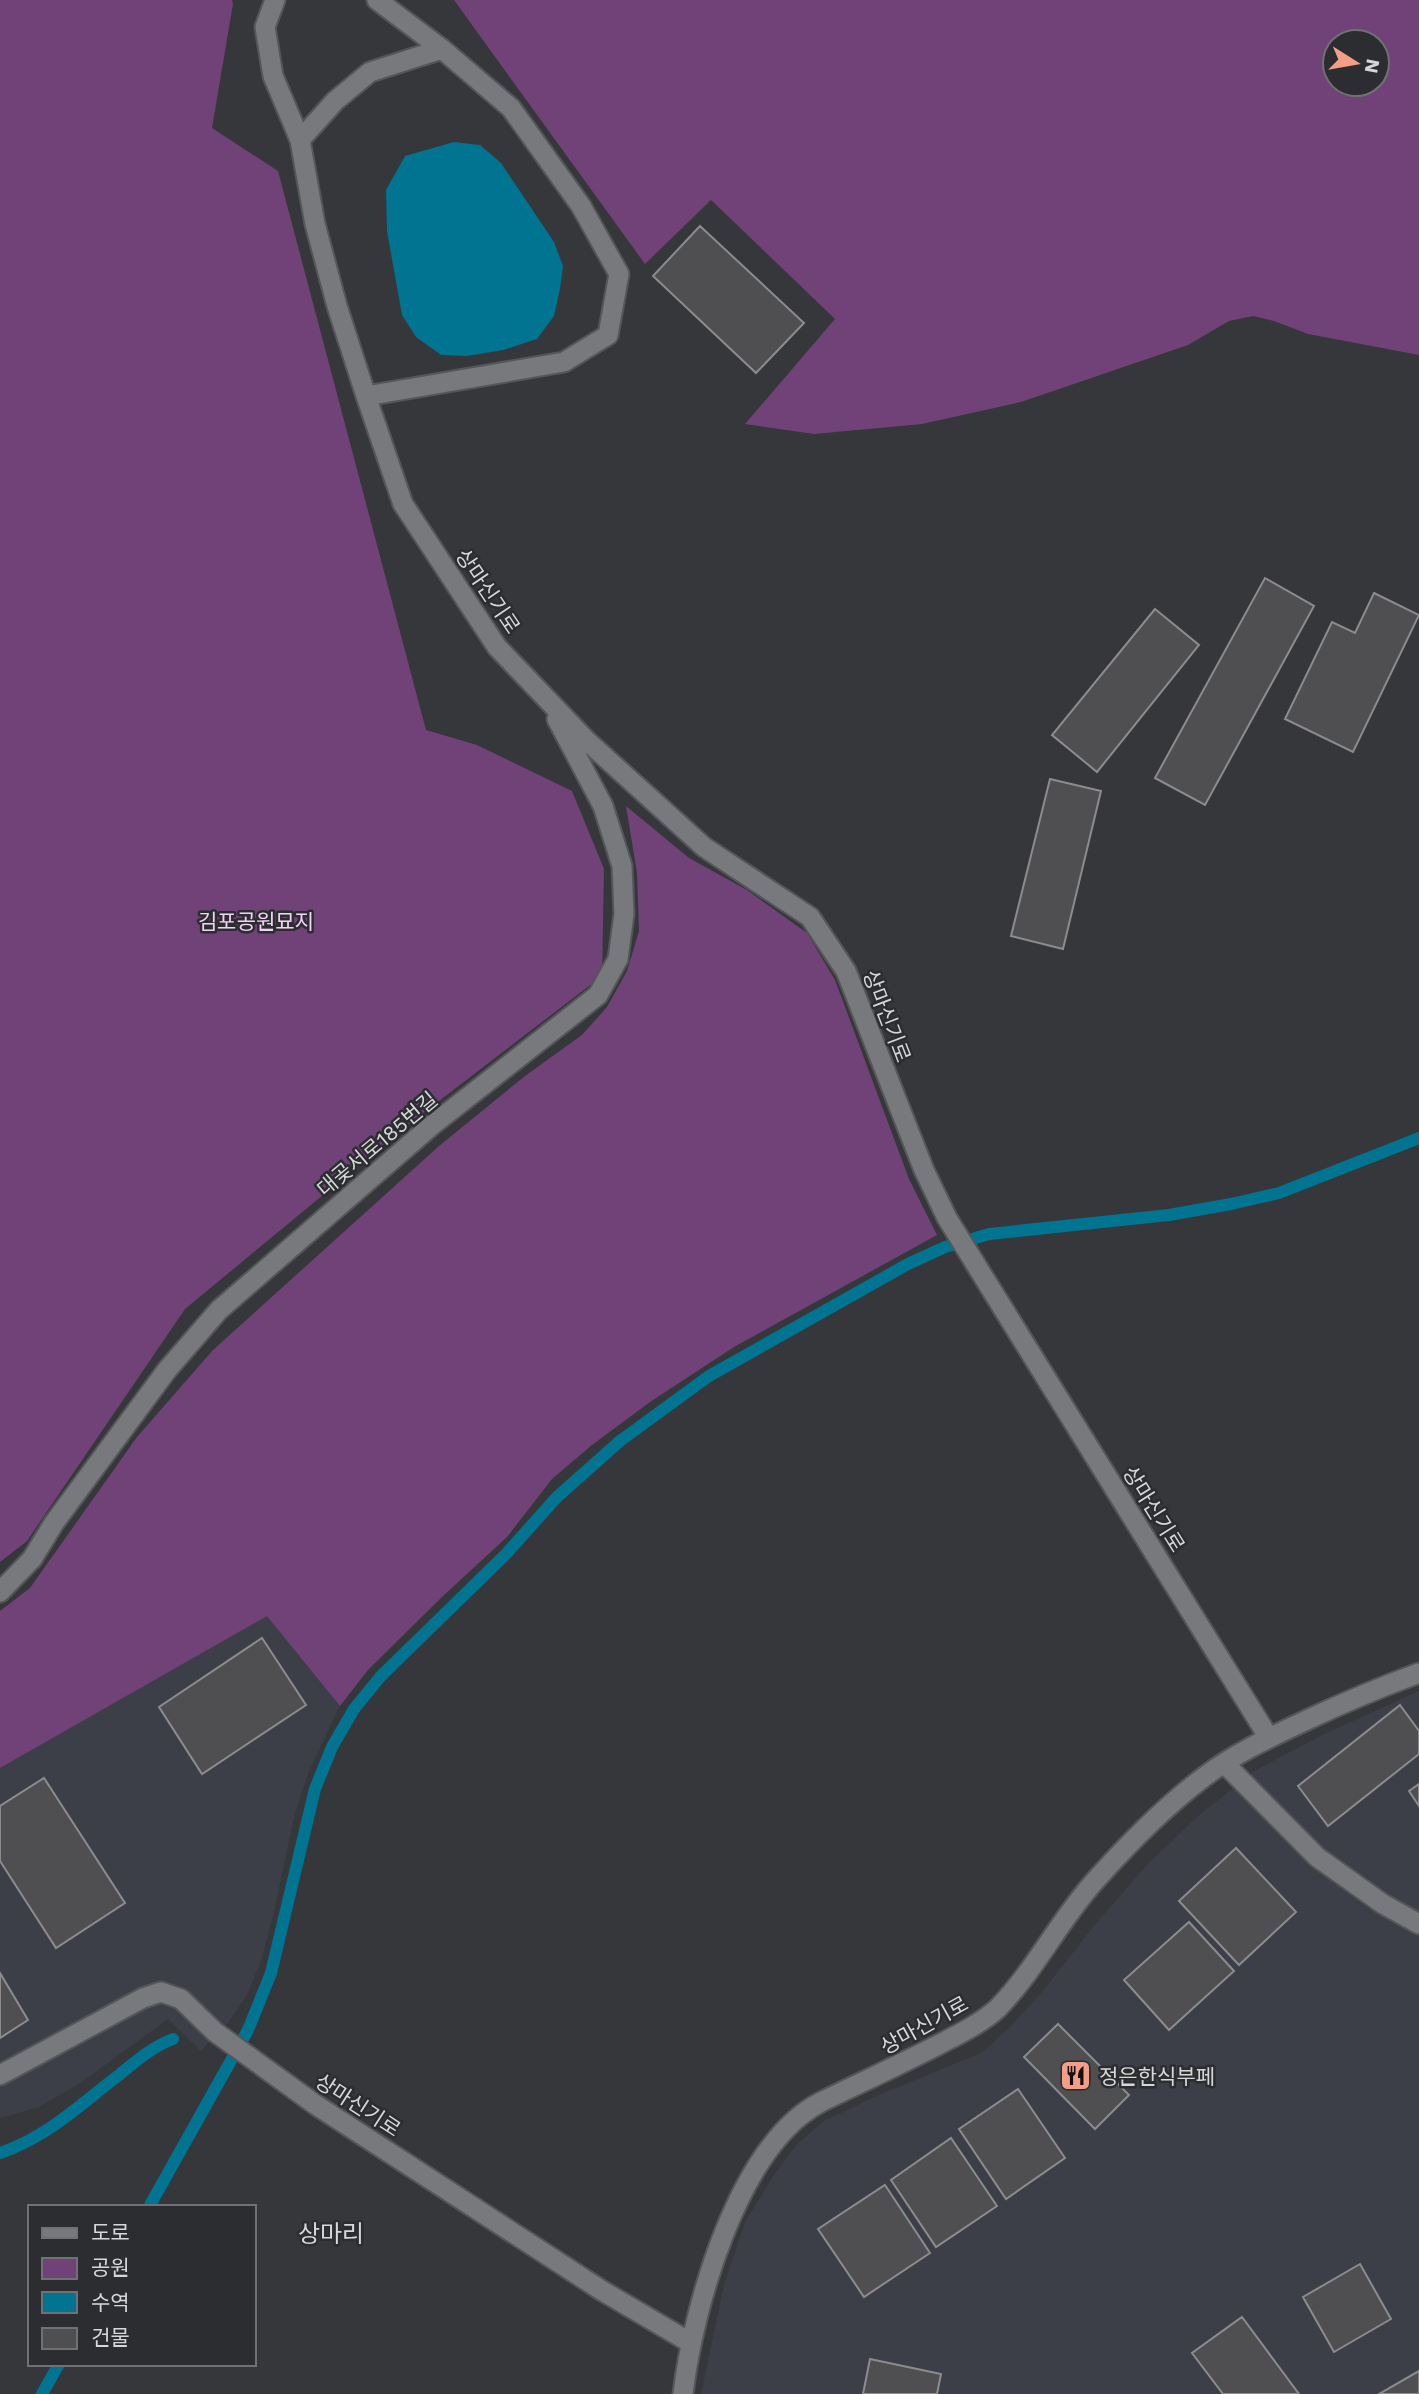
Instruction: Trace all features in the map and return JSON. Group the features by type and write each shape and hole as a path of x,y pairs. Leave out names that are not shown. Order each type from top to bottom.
{"street":[{"name":"상마신기로","path":"275,0 265,27 274,76 300,140 318,236 337,306 403,504 496,647 586,740 704,847 810,917 846,971 924,1170 947,1218 1269,1738"},
{"path":"366,396 564,362 608,335 619,274 581,206 511,108 442,49 377,0"},
{"path":"300,140 335,101 370,72 442,49"},
{"name":"대곶서로185번길","path":"0,1592 32,1559 54,1522 167,1370 219,1310 431,1126 598,995 618,959 624,914 622,866 603,806 546,697"},
{"name":"상마신기로","path":"683,2394 698,2312 736,2205 763,2160 788,2127 817,2104 958,2034 997,2009 1024,1977 1092,1884 1148,1825 1205,1776 1269,1738 1369,1691 1419,1673"},
{"path":"1225,1764 1317,1857 1383,1904 1419,1924"},
{"name":"상마신기로","path":"0,2075 132,2004 161,1992 181,1999 215,2032 316,2105 601,2290 691,2343"}],"shaded area":[{"path":"268,1615 340,1706 309,1771 295,1813 274,1912 261,1961 247,1995 228,2023 201,2051 168,2019 79,2084 39,2107 0,2118 0,1768"},
{"path":"1419,1691 1419,2394 701,2394 724,2285 745,2222 797,2144 824,2121 874,2097 981,2053 1006,2031 1041,1993 1148,1864 1198,1816 1256,1770 1322,1735"}],"green space":[{"name":"김포공원묘지","path":"0,0 232,0 212,128 278,171 426,730 477,745 572,791 604,869 602,976 409,1124 185,1309 27,1541 0,1562"},
{"path":"454,0 1419,0 1419,355 1308,334 1253,316 1229,321 1188,345 1021,402 922,424 814,434 745,424 835,319 711,200 645,264"},
{"path":"626,806 689,858 747,890 807,933 835,980 909,1179 937,1235 734,1347 650,1402 592,1445 552,1479 507,1537 368,1670 340,1706 267,1616 0,1768 0,1611 30,1588 137,1437 213,1350 439,1146 525,1076 582,1035 607,1007 627,971 639,931 637,873"}],"water":[{"path":"454,142 480,145 501,163 554,242 563,266 554,316 537,339 503,350 467,356 441,355 416,337 402,315 387,231 386,190 405,156"}],"building":[{"path":"700,226 804,323 756,373 653,276"},
{"path":"1265,578 1314,606 1205,805 1155,778"},
{"path":"1374,593 1419,615 1353,752 1285,719 1332,622 1355,633"},
{"path":"1155,609 1199,645 1097,772 1052,735"},
{"path":"1050,779 1101,791 1063,949 1011,936"},
{"path":"262,1638 306,1705 202,1774 159,1707"},
{"path":"1400,1705 1419,1731 1419,1754 1328,1826 1298,1786"},
{"path":"44,1778 125,1903 56,1948 0,1861 0,1806"},
{"path":"1419,1784 1419,1806 1409,1791"},
{"path":"1236,1848 1296,1912 1239,1965 1179,1901"},
{"path":"1189,1922 1234,1971 1169,2030 1124,1980"},
{"path":"0,1973 28,2020 0,2038"},
{"name":"정은한식부페","path":"1058,2024 1129,2095 1095,2129 1024,2057"},
{"path":"1018,2089 1065,2158 1006,2199 959,2129"},
{"path":"951,2138 997,2206 936,2247 891,2180"},
{"path":"885,2185 930,2253 864,2297 818,2229"},
{"path":"1360,2264 1391,2319 1334,2352 1303,2297"},
{"path":"1242,2317 1299,2394 1223,2394 1192,2353"},
{"path":"870,2359 941,2374 937,2394 863,2394"},
{"path":"1419,2371 1419,2394 1379,2394"}],"waterway":[{"path":"150,2205 248,2030 271,1973 315,1789 332,1747 354,1709 381,1676 506,1554 557,1497 620,1441 709,1376 908,1264 945,1247 989,1234 1169,1215 1279,1193 1419,1138"},
{"path":"0,2153 33,2139 144,2055 173,2039"},
{"path":"42,2394 58,2366"}],"place":[{"name":"정은한식부페","path":"1076,2076"}],"district":[{"name":"상마리","path":"331,2234"}]}
